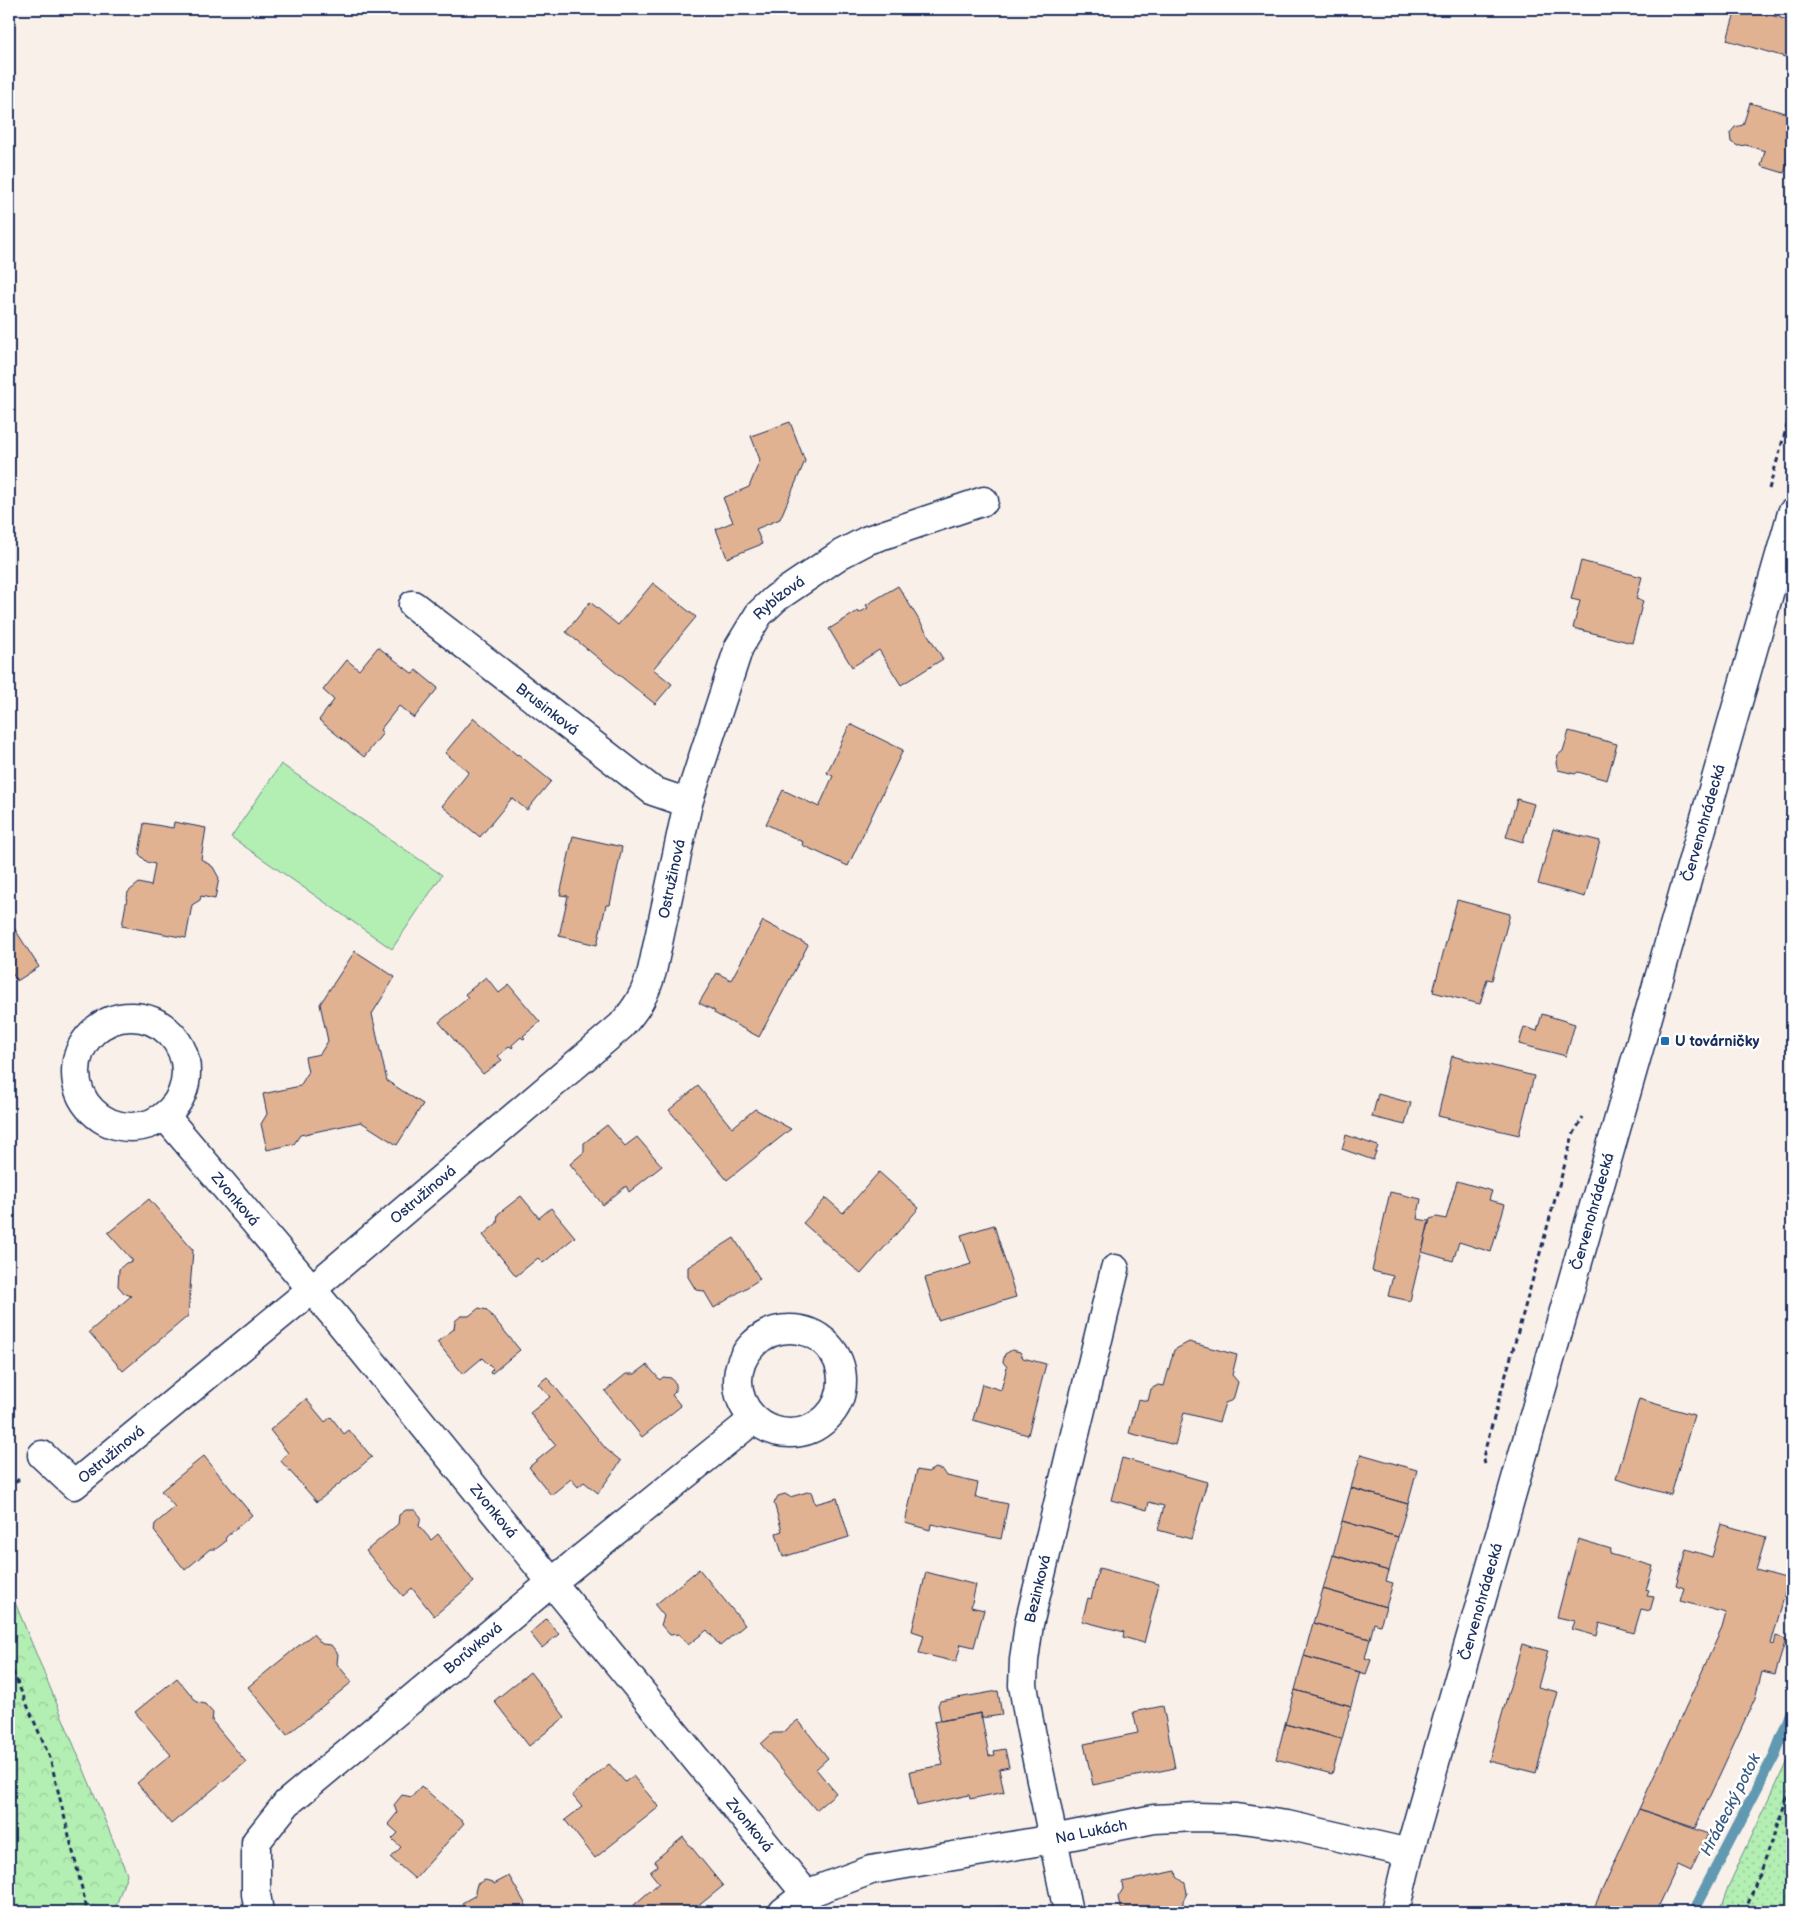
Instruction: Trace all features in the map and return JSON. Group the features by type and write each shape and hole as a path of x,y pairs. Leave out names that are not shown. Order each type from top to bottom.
{"street":[{"name":"Rybízová","path":"688,803 738,647 759,614 776,598 854,547 984,501"},
{"name":"Červenohrádecká","path":"1396,1912 1409,1853 1792,512"},
{"name":"Brusinková","path":"413,605 653,791 688,803"},
{"name":"Ostružinová","path":"42,1456 74,1485 312,1288 621,1026 635,1011 645,994 652,971 688,803"},
{"name":"Zvonková","path":"165,1116 312,1288 806,1903"},
{"name":"Bezinková","path":"1068,1912 1029,1721 1023,1685 1024,1660 1029,1624 1115,1269"},
{"name":"Borůvková","path":"259,1912 256,1894 256,1842 287,1803 550,1583 754,1419"},
{"name":"Na Lukách","path":"783,1912 806,1903 871,1870 1053,1840 1154,1819 1226,1818 1287,1824 1409,1853"}],"path":[{"path":"9,1663 50,1758 86,1905 84,1912"},
{"path":"1745,1912 1792,1785"}],"green space":[{"path":"281,764 442,875 392,949 231,837"},
{"path":"9,1588 127,1874 114,1912 9,1912"},
{"path":"1788,1759 1792,1761 1792,1912 1719,1912 1728,1887"}],"building":[{"path":"1736,9 1748,9 1792,21 1792,59 1727,40"},
{"path":"1750,103 1792,115 1792,151 1784,173 1761,166 1765,151 1746,145 1738,146 1731,142 1730,133 1735,127 1743,125"},
{"path":"790,422 805,461 780,519 756,529 762,544 727,558 716,529 733,522 723,498 749,487 760,460 751,436"},
{"path":"1581,561 1642,577 1636,599 1643,601 1632,643 1573,628 1580,601 1571,599"},
{"path":"653,583 696,617 653,669 672,684 655,704 566,632 590,602 618,625"},
{"path":"898,586 943,659 901,685 879,650 852,667 829,629 858,611 859,613 868,608 866,605"},
{"path":"378,647 413,674 416,670 438,688 414,718 399,706 380,730 383,733 364,757 319,720 334,700 323,690 347,660 359,670"},
{"path":"474,718 551,781 527,810 512,798 480,837 442,806 469,772 445,753"},
{"path":"850,724 903,750 848,866 802,845 803,842 766,824 783,790 819,807 833,776 827,773"},
{"path":"1569,731 1617,744 1607,780 1578,772 1575,774 1558,770 1556,763 1558,755 1563,751"},
{"path":"1517,799 1534,804 1523,842 1506,837"},
{"path":"174,822 206,828 201,859 213,867 219,878 215,899 201,896 200,900 192,905 186,938 122,926 128,892 139,883 151,886 155,864 147,862 139,854 144,823 173,828"},
{"path":"1553,829 1600,841 1585,897 1538,884"},
{"path":"573,836 622,847 610,905 606,905 597,945 559,936 568,896 560,895"},
{"path":"1457,900 1510,914 1492,980 1487,979 1480,1004 1433,992"},
{"path":"9,920 39,967 17,981 9,968"},
{"path":"763,921 808,945 759,1037 699,1003 717,973 731,980"},
{"path":"355,951 395,977 372,1014 387,1081 423,1104 397,1145 361,1122 300,1135 294,1144 267,1150 261,1124 267,1114 263,1094 300,1086 308,1073 305,1057 320,1054 328,1041 320,1004"},
{"path":"486,977 499,993 509,985 540,1022 523,1036 525,1038 521,1037 512,1045 512,1048 510,1046 498,1056 502,1060 483,1074 439,1022 468,998 465,994"},
{"path":"1542,1014 1575,1024 1566,1056 1519,1044 1524,1027 1537,1031"},
{"path":"1452,1056 1534,1076 1519,1135 1438,1116"},
{"path":"698,1086 732,1128 755,1109 791,1129 727,1180 669,1110"},
{"path":"1378,1094 1411,1103 1405,1125 1372,1117"},
{"path":"607,1125 625,1146 637,1137 662,1166 629,1192 626,1186 603,1205 570,1164 584,1152 584,1143"},
{"path":"1346,1135 1378,1146 1373,1160 1342,1149"},
{"path":"879,1172 919,1208 861,1274 803,1223 826,1198 843,1213"},
{"path":"1457,1181 1492,1191 1489,1200 1505,1204 1491,1252 1459,1242 1453,1261 1422,1252 1430,1219 1437,1217 1446,1219"},
{"path":"1390,1192 1421,1199 1417,1219 1429,1221 1410,1301 1388,1296 1393,1276 1372,1271"},
{"path":"521,1196 539,1218 551,1208 575,1237 543,1263 538,1258 516,1276 483,1235 497,1223 498,1214"},
{"path":"149,1199 193,1250 188,1316 123,1371 89,1332 131,1296 124,1293 118,1286 119,1269 126,1263 133,1261 108,1233"},
{"path":"994,1225 1016,1297 938,1320 925,1278 971,1264 961,1235"},
{"path":"734,1238 760,1279 714,1308 704,1291 696,1290 688,1277 688,1267"},
{"path":"479,1308 487,1310 520,1350 491,1374 490,1372 493,1369 482,1358 463,1374 437,1342 454,1329 455,1321 461,1316 469,1316"},
{"path":"1189,1342 1237,1355 1232,1375 1238,1382 1233,1400 1225,1403 1219,1422 1184,1413 1175,1445 1129,1433 1138,1399 1148,1401 1151,1389 1158,1385 1164,1386 1174,1350"},
{"path":"1012,1350 1020,1352 1023,1358 1046,1364 1028,1435 973,1420 982,1384 1001,1390 1007,1367 1003,1362 1005,1354"},
{"path":"647,1365 660,1380 663,1377 671,1378 676,1384 675,1392 672,1395 681,1406 642,1437 605,1391 626,1374 635,1374"},
{"path":"547,1377 606,1449 621,1461 598,1493 584,1482 578,1487 571,1479 551,1495 529,1467 556,1445 530,1413 550,1397 538,1384"},
{"path":"306,1399 325,1422 331,1417 344,1434 349,1430 372,1457 317,1502 280,1460 288,1453 270,1430"},
{"path":"1639,1399 1694,1415 1671,1495 1616,1479"},
{"path":"1361,1454 1417,1470 1408,1504 1351,1488"},
{"path":"204,1456 252,1515 226,1537 225,1542 216,1549 210,1549 185,1570 154,1531 155,1524 175,1507 161,1491"},
{"path":"1122,1458 1207,1482 1191,1539 1158,1530 1164,1506 1149,1502 1147,1510 1111,1500"},
{"path":"935,1468 943,1470 947,1476 978,1483 975,1497 1008,1504 1001,1539 931,1524 930,1530 905,1523 917,1470 928,1472"},
{"path":"1351,1488 1408,1504 1398,1537 1342,1521"},
{"path":"811,1491 815,1504 837,1498 849,1537 783,1557 776,1533 782,1531 774,1503 778,1496 785,1494 790,1497"},
{"path":"406,1510 415,1510 421,1517 419,1526 431,1540 438,1534 474,1582 434,1616 412,1588 403,1596 366,1551 398,1524 399,1515"},
{"path":"1342,1521 1398,1537 1389,1571 1333,1555"},
{"path":"1721,1524 1766,1537 1756,1570 1789,1579 1771,1644 1774,1645 1776,1636 1786,1639 1775,1675 1762,1672 1755,1698 1695,1828 1639,1809 1722,1628 1726,1613 1680,1601 1684,1588 1676,1585 1686,1549 1712,1557"},
{"path":"1578,1539 1611,1549 1610,1554 1653,1566 1646,1590 1649,1591 1647,1596 1654,1597 1650,1611 1641,1609 1634,1633 1600,1623 1597,1636 1572,1629 1575,1621 1557,1617"},
{"path":"1333,1555 1389,1571 1386,1581 1393,1583 1386,1607 1323,1589"},
{"path":"1099,1568 1159,1584 1144,1643 1123,1637 1124,1632 1082,1621 1088,1598 1091,1599"},
{"path":"699,1569 745,1625 720,1646 707,1630 688,1645 679,1634 670,1635 661,1625 664,1616 655,1605"},
{"path":"926,1572 976,1585 971,1607 984,1610 974,1647 961,1644 956,1662 919,1653 924,1635 912,1631"},
{"path":"1323,1589 1386,1607 1380,1625 1374,1623 1370,1639 1313,1623"},
{"path":"546,1619 559,1634 542,1648 530,1633"},
{"path":"1313,1623 1370,1639 1365,1658 1371,1660 1366,1674 1304,1656"},
{"path":"313,1634 322,1644 331,1645 338,1654 337,1664 352,1682 287,1735 248,1687"},
{"path":"1522,1644 1548,1651 1538,1687 1558,1692 1536,1773 1489,1761"},
{"path":"1304,1656 1360,1672 1351,1706 1295,1690"},
{"path":"530,1672 565,1717 529,1746 494,1701"},
{"path":"177,1678 197,1702 205,1704 213,1713 212,1721 246,1762 171,1824 137,1783 171,1755 135,1712"},
{"path":"1295,1690 1351,1706 1342,1739 1285,1724"},
{"path":"998,1691 1002,1715 981,1718 981,1713 941,1721 938,1705 940,1701"},
{"path":"1163,1706 1175,1768 1093,1785 1084,1744 1138,1733 1133,1712"},
{"path":"981,1713 989,1756 995,1755 994,1751 1005,1749 1009,1767 999,1769 1004,1792 970,1799 969,1795 917,1806 910,1771 943,1765 934,1722"},
{"path":"798,1720 828,1758 816,1769 836,1793 816,1810 761,1744 773,1733 782,1733"},
{"path":"1285,1724 1342,1739 1332,1774 1276,1759"},
{"path":"609,1764 625,1782 633,1776 659,1807 595,1858 565,1820 582,1807 572,1795"},
{"path":"421,1786 464,1823 415,1879 391,1858 401,1847 392,1839 398,1833 388,1824 397,1813 394,1805 402,1795 412,1797"},
{"path":"1639,1809 1708,1834 1691,1871 1678,1865 1656,1912 1592,1912"},
{"path":"683,1837 723,1886 691,1912 640,1912 634,1905 659,1883 650,1872 658,1866 654,1861"},
{"path":"1176,1871 1177,1877 1185,1883 1187,1893 1183,1901 1183,1908 1177,1909 1178,1912 1127,1912 1120,1907 1118,1897 1123,1889 1122,1882"},
{"path":"509,1876 530,1912 467,1912 462,1903 476,1895 477,1884 485,1880 494,1884"},
{"path":"1003,1906 1004,1912 984,1912 984,1909"}],"waterway":[{"name":"Hrádecký potok","path":"1693,1912 1775,1754 1792,1710"}],"place":[{"name":"U továrničky","path":"1665,1041"}]}
